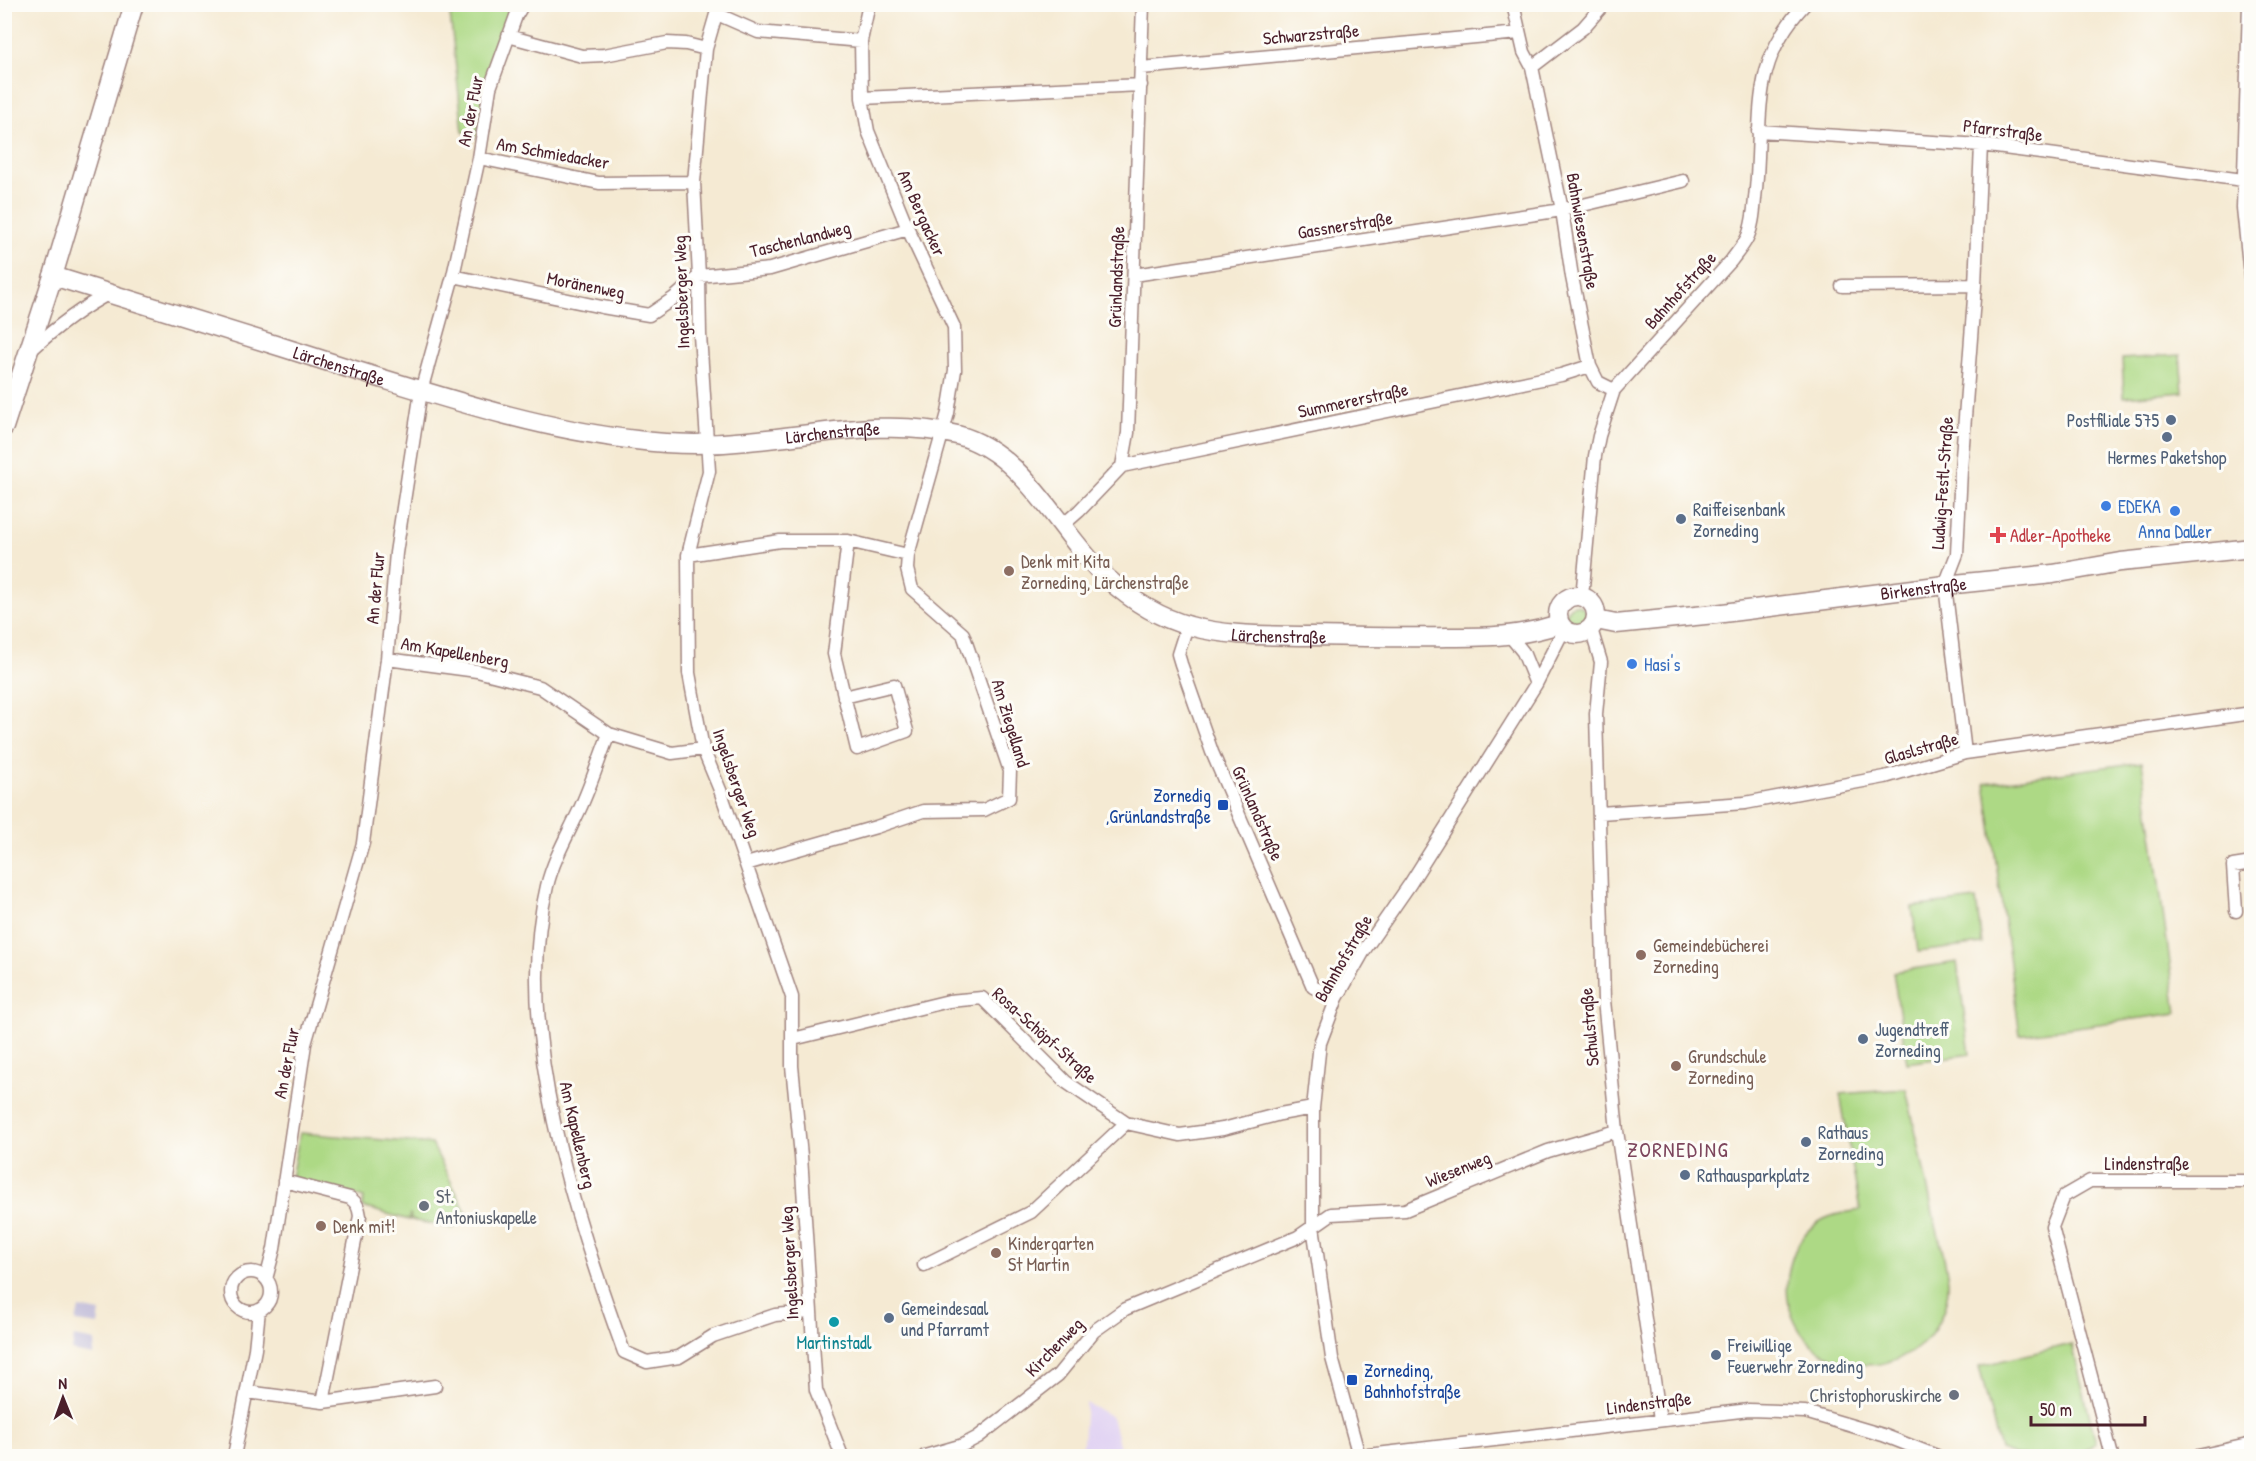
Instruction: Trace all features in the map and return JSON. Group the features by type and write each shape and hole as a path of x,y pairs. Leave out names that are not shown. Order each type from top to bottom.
{"street":[{"path":"4,427 53,276 134,4"},
{"name":"An der Flur","path":"234,1456 258,1330 259,1310 268,1302 270,1296 269,1284 266,1280 274,1249 305,1044 363,843 387,659 396,553 421,391 453,276 479,158 490,88 508,36 523,4"},
{"name":"Am Bergacker","path":"870,4 861,41 862,98 867,130 908,229 954,327 955,370 943,432"},
{"name":"Grünlandstraße","path":"1122,466 1128,433 1143,4"},
{"name":"Bahnwiesenstraße","path":"1514,4 1524,52 1532,67 1562,210 1572,277 1590,366"},
{"path":"1532,67 1583,28 1604,4"},
{"name":"Bahnhofstraße","path":"1577,597 1583,587 1599,436 1614,390 1731,261 1747,238 1754,205 1761,89 1767,63 1790,21 1805,4"},
{"path":"2250,4 2243,180 2244,230 2252,294"},
{"path":"718,9 758,32 861,41"},
{"name":"Ingelsberger Weg","path":"718,9 706,49 694,182 700,335 709,471 688,555 689,673 704,749 792,997 792,1066 801,1156 816,1390 842,1456"},
{"name":"Schwarzstraße","path":"1141,68 1519,33"},
{"path":"508,36 582,56 604,55 667,44 686,44 706,49"},
{"path":"862,98 1141,85"},
{"name":"Pfarrstraße","path":"1758,131 1981,144 2243,180"},
{"name":"Ludwig-Festl-Straße","path":"1965,753 1945,585 1958,554 1961,470 1975,285 1981,144"},
{"name":"Am Schmiedacker","path":"479,158 598,183 694,182"},
{"name":"Gassnerstraße","path":"1134,275 1562,210 1683,181"},
{"name":"Taschenlandweg","path":"699,276 770,269 908,229"},
{"name":"Lärchenstraße","path":"53,276 421,391 542,424 595,435 639,441 707,444 860,428 911,428 960,436 980,444 1003,459 1109,580 1143,605 1187,626 1240,635 1387,638 1510,636 1561,626"},
{"name":"Moränenweg","path":"453,276 649,315 674,298 699,276"},
{"path":"1842,286 1975,285"},
{"path":"29,352 66,319 86,305 110,293"},
{"path":"1590,366 1598,381 1614,390"},
{"name":"Summererstraße","path":"1122,466 1561,375 1590,366"},
{"name":"Am Ziegelland","path":"746,864 876,828 923,811 984,810 1009,798 1010,771 963,634 912,589 907,568 908,555 943,432"},
{"path":"1063,525 1122,466"},
{"path":"688,555 780,541 848,540 908,555"},
{"path":"844,697 894,685 907,731 857,749 844,697 834,654 848,540"},
{"name":"Birkenstraße","path":"1593,624 1617,624 1715,614 2053,574 2121,562 2252,548"},
{"path":"1568,598 1587,599 1594,606 1593,624 1578,633 1561,626 1557,612 1568,598"},
{"name":"Schulstraße","path":"1593,624 1601,662 1596,714 1604,1000 1617,1131 1660,1420"},
{"name":"Grünlandstraße","path":"1187,626 1178,654 1212,752 1313,987 1337,998"},
{"name":"Bahnhofstraße","path":"1360,1456 1332,1358 1313,1227 1313,1108 1320,1043 1337,998 1365,949 1410,884 1536,684 1561,626"},
{"path":"1510,636 1523,652 1536,684"},
{"name":"Am Kapellenberg","path":"387,659 477,671 540,687 609,734 672,753 704,749"},
{"name":"Glaslstraße","path":"1600,813 1745,803 1885,777 1965,753 2252,713"},
{"name":"Am Kapellenberg","path":"609,734 548,882 542,908 538,970 540,1019 548,1088 559,1146 597,1278 624,1352 647,1362 679,1357 713,1336 775,1315 810,1312"},
{"path":"2236,911 2233,866 2252,863"},
{"name":"Rosa-Schöpf-Straße","path":"793,1039 949,1001 982,998 1066,1082 1126,1123 1180,1135 1223,1129 1313,1108"},
{"path":"924,1265 1031,1212 1126,1123"},
{"name":"Wiesenweg","path":"1313,1227 1331,1214 1405,1210 1548,1151 1617,1131"},
{"name":"Lindenstraße","path":"2112,1456 2052,1227 2064,1196 2090,1181 2252,1180"},
{"path":"284,1181 350,1198 358,1205 360,1212 323,1402"},
{"name":"Kirchenweg","path":"925,1456 963,1445 978,1437 1058,1375 1094,1330 1125,1309 1298,1237 1313,1227"},
{"path":"259,1310 247,1311 236,1305 231,1288 234,1281 246,1273 253,1272 266,1280"},
{"path":"247,1392 323,1402 435,1386"},
{"name":"Lindenstraße","path":"1360,1456 1749,1410 1805,1412 1883,1435 1937,1456"},
{"path":"2198,1456 2252,1444"}],"shaded area":[{"path":"79,1308 100,1312 98,1325 76,1322"},
{"path":"74,1337 95,1341 93,1355 72,1351"},
{"path":"1086,1403 1112,1417 1122,1456 1082,1456"}],"green space":[{"path":"449,5 515,5 494,68 476,137 463,132"},
{"path":"2180,355 2183,392 2124,397 2122,359"},
{"path":"1576,605 1583,608 1586,615 1583,622 1576,625 1569,622 1566,615 1569,608"},
{"path":"2142,762 2177,1013 2020,1035 1985,783"},
{"path":"1976,899 1982,944 1918,952 1912,907"},
{"path":"1957,962 1970,1054 1907,1063 1893,972"},
{"path":"1906,1089 1946,1265 1948,1290 1944,1309 1936,1328 1916,1349 1891,1361 1867,1365 1843,1362 1822,1352 1805,1337 1793,1317 1787,1292 1790,1265 1798,1244 1812,1227 1833,1215 1860,1210 1840,1094"},
{"path":"300,1133 432,1144 469,1218 453,1228 411,1220 410,1213 409,1220 362,1207 364,1198 291,1178"},
{"path":"2072,1344 2096,1443 2076,1456 2018,1456 2000,1450 1979,1366"}],"place":[{"name":"Postfiliale 575","path":"2171,420"},
{"name":"Hermes Paketshop","path":"2167,437"},
{"name":"EDEKA","path":"2106,506"},
{"name":"Anna Daller","path":"2175,511"},
{"name":"Raiffeisenbank Zorneding","path":"1681,519"},
{"name":"Adler-Apotheke","path":"1998,535"},
{"name":"Denk mit Kita Zorneding, Lärchenstraße","path":"1009,571"},
{"name":"Hasi's","path":"1632,664"},
{"name":"Zornedig ,Grünlandstraße","path":"1223,805"},
{"name":"Gemeindebücherei Zorneding","path":"1641,955"},
{"name":"Jugendtreff Zorneding","path":"1863,1039"},
{"name":"Grundschule Zorneding","path":"1676,1066"},
{"name":"Rathaus Zorneding","path":"1806,1142"},
{"name":"Rathausparkplatz","path":"1685,1175"},
{"name":"St. Antoniuskapelle","path":"424,1206"},
{"name":"Denk mit!","path":"321,1226"},
{"name":"Kindergarten St Martin","path":"996,1253"},
{"name":"Gemeindesaal und Pfarramt","path":"889,1318"},
{"name":"Martinstadl","path":"834,1322"},
{"name":"Freiwillige Feuerwehr Zorneding","path":"1716,1355"},
{"name":"Zorneding, Bahnhofstraße","path":"1352,1380"},
{"name":"Christophoruskirche","path":"1954,1395"}],"district":[{"name":"ZORNEDING","path":"1678,1149"}]}
